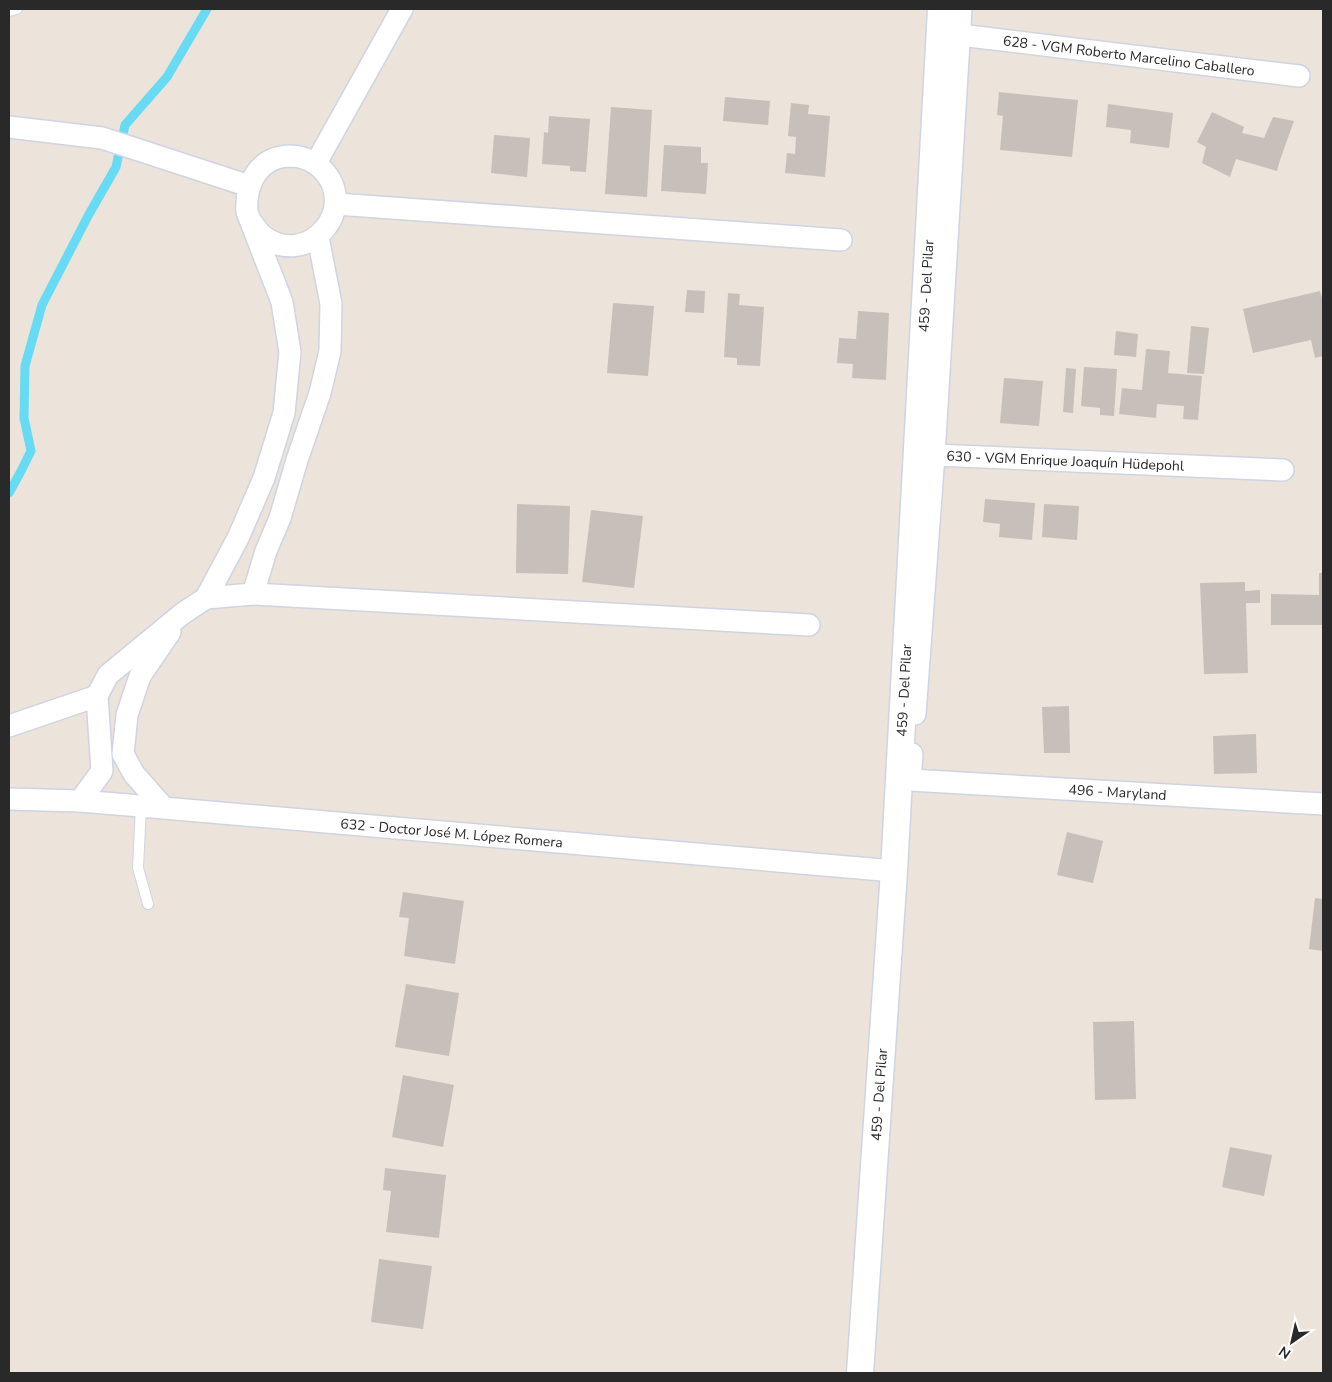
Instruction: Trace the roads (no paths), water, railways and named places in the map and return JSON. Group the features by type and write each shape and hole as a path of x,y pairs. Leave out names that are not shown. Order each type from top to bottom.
{"street":[{"path":"316,164 402,9"},
{"name":"459 - Del Pilar","path":"860,1373 894,871 941,9"},
{"path":"934,455 961,9"},
{"name":"628 - VGM Roberto Marcelino Caballero","path":"960,35 1299,76"},
{"path":"9,127 102,138 249,186"},
{"path":"80,801 102,771 97,696 108,675 182,614 206,598 238,538 264,478 284,413 290,352 282,302 248,212 246,199 249,186 255,174 265,164 277,158 290,156 304,158 316,164 327,174 334,188 336,204 327,228 318,237 305,244 290,246 276,243 262,236 253,224"},
{"path":"336,204 841,240"},
{"path":"253,594 266,552 280,518 320,393 330,351 331,304 318,237"},
{"name":"630 - VGM Enrique Joaquín Hüdepohl","path":"910,780 934,455 1283,470"},
{"path":"206,598 253,594 808,625"},
{"path":"164,808 134,774 123,754 127,714 140,676 182,614"},
{"path":"9,726 97,696"},
{"name":"496 - Maryland","path":"910,780 1323,804"},
{"name":"632 - Doctor José M. López Romera","path":"9,799 80,801 894,871"}],"lane":[{"path":"9,11 17,9"},
{"path":"141,806 138,868 148,904"}],"waterway":[{"path":"9,493 31,451 24,418 25,366 42,305 88,216 116,167 125,125 167,77 207,9"}]}
